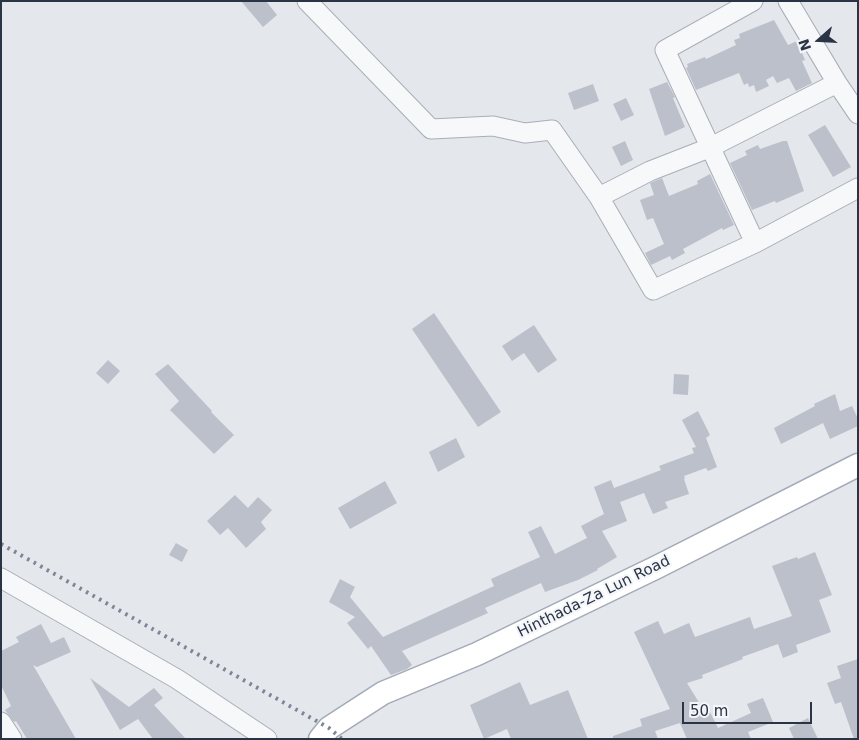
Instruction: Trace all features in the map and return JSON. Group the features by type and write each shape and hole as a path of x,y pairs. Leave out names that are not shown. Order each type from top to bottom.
{"main road":[{"name":"Hinthada-Za Lun Road","path":"326,735 383,693 477,654 648,572 858,465"}],"street":[{"path":"308,1 431,129 493,126 525,133 552,130 599,197 653,290 755,243 858,188"},
{"path":"753,1 665,50 709,148 755,243"},
{"path":"788,1 837,83 858,114"},
{"path":"599,197 650,171 709,148 837,83"},
{"path":"1,578 177,679 267,739"},
{"path":"1,722 12,739"}],"building":[{"path":"241,1 266,1 277,15 263,27"},
{"path":"774,20 788,45 797,41 805,60 802,61 812,83 796,91 789,78 777,83 773,76 766,80 769,86 756,92 754,85 749,87 748,83 744,85 739,73 696,90 686,68 688,67 687,64 705,57 706,59 736,45 734,40 740,38 739,34"},
{"path":"667,82 675,97 673,98 685,127 665,136 649,89"},
{"path":"593,84 599,101 574,110 568,93"},
{"path":"626,98 634,115 621,121 613,104"},
{"path":"825,125 851,167 833,177 808,135"},
{"path":"625,141 633,160 621,166 612,147"},
{"path":"787,141 804,191 776,203 775,201 752,210 730,163 747,155 745,151 758,145 760,149"},
{"path":"710,174 734,225 723,230 722,228 683,249 685,253 672,260 670,256 651,265 645,253 664,244 653,218 647,220 640,200 654,195 650,183 662,178 669,196 698,184 697,181"},
{"path":"434,313 501,412 478,427 412,329"},
{"path":"534,325 557,360 538,373 524,353 512,361 502,346"},
{"path":"108,360 120,371 108,384 96,373"},
{"path":"168,364 234,435 214,454 170,410 179,401 155,374"},
{"path":"674,374 689,375 688,395 673,394"},
{"path":"835,394 840,411 852,406 858,419 858,426 830,439 823,423 781,444 774,428"},
{"path":"698,411 710,435 706,438 717,467 708,471 706,468 684,476 689,494 665,502 668,508 653,514 644,493 620,502 627,521 602,531 617,557 598,570 578,580 545,592 541,583 485,608 488,613 402,651 412,665 407,669 391,675 371,646 368,649 347,623 355,617 329,602 340,579 355,587 350,597 383,637 494,586 491,579 540,557 528,532 541,526 555,554 587,538 581,526 604,514 594,487 611,480 614,488 661,470 659,466 694,453 692,448 696,447 682,420"},
{"path":"456,438 465,457 438,472 429,452"},
{"path":"385,481 397,503 350,529 338,508"},
{"path":"235,495 248,508 258,497 272,510 261,522 266,529 246,548 228,528 220,535 207,521"},
{"path":"176,543 188,550 182,562 169,555"},
{"path":"815,552 832,595 819,600 831,632 796,645 798,652 783,658 778,644 742,657 743,659 702,675 703,678 687,683 705,712 709,710 718,728 751,713 747,704 763,698 773,722 748,732 751,739 687,739 680,723 655,731 658,739 613,739 613,736 642,726 640,719 670,709 634,632 658,621 664,634 689,623 695,637 750,617 754,629 792,616 772,566"},
{"path":"41,624 51,643 64,637 71,652 37,667 33,665 76,739 27,739 16,721 14,722 5,710 11,706 1,685 1,651 19,642 16,637"},
{"path":"858,659 858,739 854,739 841,702 835,704 827,683 841,678 837,666"},
{"path":"90,678 129,707 154,688 163,698 154,705 186,739 153,739 138,719 120,730"},
{"path":"520,682 530,705 568,690 588,739 511,739 507,729 484,739 470,705"},
{"path":"808,718 818,739 794,739 789,728"}],"railway":[{"path":"1,544 329,728 342,739"}]}
